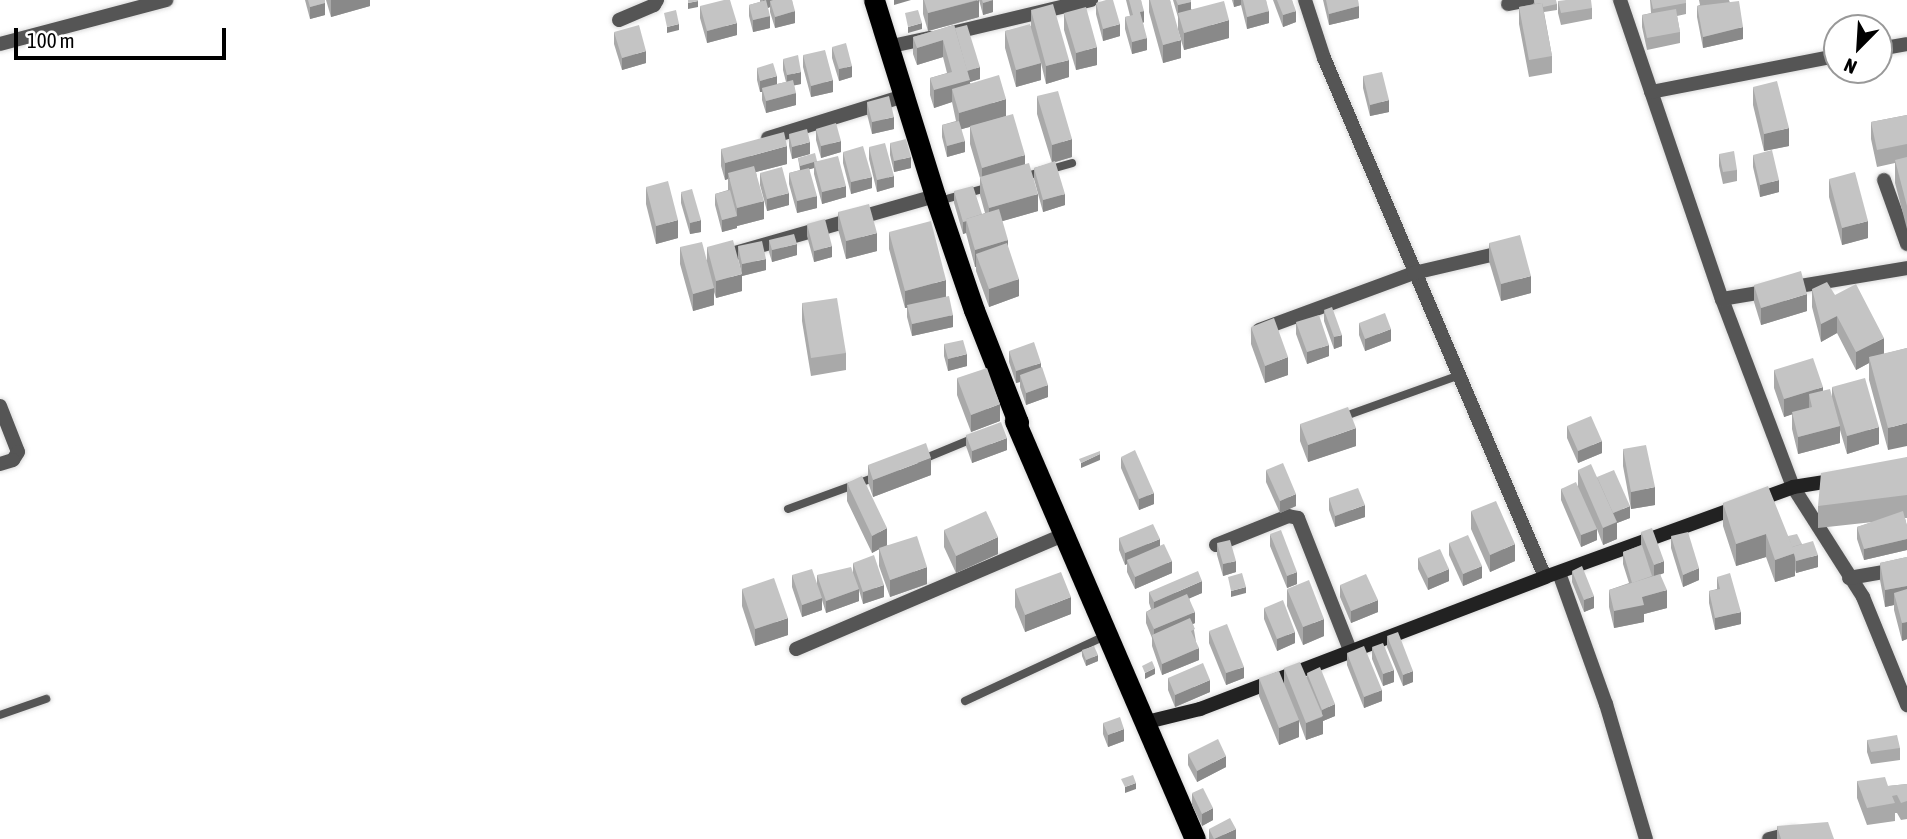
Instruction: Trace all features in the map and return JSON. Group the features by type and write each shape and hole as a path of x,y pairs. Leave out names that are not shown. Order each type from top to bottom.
{"highway":[{"path":"874,0 974,310 1018,422 1009,423 1066,534 1143,723 1195,839"}],"street":[{"path":"0,44 166,0"},
{"path":"619,20 654,5 657,0"},
{"path":"887,47 1091,0"},
{"path":"1305,0 1324,58 1414,273 1552,575 1606,704 1646,839"},
{"path":"1508,4 1528,0"},
{"path":"1620,0 1723,299 1793,487 1872,615 1907,705"},
{"path":"1651,93 1823,59"},
{"path":"758,141 904,96"},
{"path":"1884,180 1907,244"},
{"path":"716,258 937,199"},
{"path":"1258,330 1414,273 1500,253"},
{"path":"1723,299 1907,268"},
{"path":"0,406 18,452 13,460 0,464"},
{"path":"1143,723 1200,709 1350,650 1793,487 1856,476"},
{"path":"1216,545 1288,516 1298,518 1350,650"},
{"path":"796,649 1066,534"},
{"path":"1849,578 1907,568"},
{"path":"1769,839 1804,830"}],"lane":[{"path":"1018,179 1072,163"},
{"path":"937,199 1005,182"},
{"path":"1330,422 1460,375"},
{"path":"915,462 978,437"},
{"path":"788,509 890,471"},
{"path":"965,701 1107,635"},
{"path":"0,715 47,699"}],"building":[{"path":"308,0 325,0 325,3 310,7"},
{"path":"730,0 737,23 707,31 700,6"},
{"path":"766,0 770,16 753,20 749,5"},
{"path":"792,0 795,11 775,17 770,1"},
{"path":"924,0 977,0 928,13"},
{"path":"1113,0 1120,24 1103,29 1096,3"},
{"path":"1129,0 1141,0 1144,11 1140,12 1147,38 1132,42 1125,17 1133,15"},
{"path":"1150,0 1170,0 1181,40 1163,45"},
{"path":"1176,0 1191,0 1191,2 1178,5"},
{"path":"1243,0 1266,0 1269,11 1247,17"},
{"path":"1277,0 1292,0 1296,11 1283,15"},
{"path":"1326,0 1358,0 1359,6 1329,14"},
{"path":"1534,0 1556,0 1557,4 1543,7 1542,3 1535,4"},
{"path":"1591,0 1592,8 1561,13 1558,1"},
{"path":"1651,0 1686,0 1686,3 1653,9"},
{"path":"1224,1 1229,20 1184,33 1178,13"},
{"path":"1739,1 1743,27 1703,37 1697,6"},
{"path":"1542,3 1552,56 1529,60 1519,7"},
{"path":"1053,4 1069,60 1046,66 1031,10"},
{"path":"1086,7 1097,47 1076,53 1064,13"},
{"path":"1676,9 1680,32 1647,38 1642,15"},
{"path":"676,10 679,24 667,27 664,13"},
{"path":"918,10 922,23 908,27 905,13"},
{"path":"1030,24 1041,63 1016,70 1005,31"},
{"path":"639,25 646,51 622,58 614,32"},
{"path":"954,25 970,80 934,90 930,78 952,72 943,40 917,48 913,37"},
{"path":"967,25 980,67 967,71 955,28"},
{"path":"846,43 852,66 839,69 832,47"},
{"path":"825,50 833,80 811,86 803,55"},
{"path":"798,55 801,72 787,75 783,59"},
{"path":"773,63 777,76 760,81 757,68"},
{"path":"1382,72 1389,100 1370,105 1363,76"},
{"path":"999,75 1006,99 959,113 952,89"},
{"path":"793,80 796,93 766,101 762,88"},
{"path":"1777,81 1789,128 1764,134 1753,87"},
{"path":"1058,91 1072,139 1052,145 1037,96"},
{"path":"889,96 894,117 872,122 867,102"},
{"path":"1013,114 1025,155 982,168 970,126"},
{"path":"1907,115 1907,144 1877,150 1871,122"},
{"path":"959,121 965,141 947,146 942,125"},
{"path":"836,123 841,141 821,146 816,129"},
{"path":"807,129 810,142 792,147 789,134"},
{"path":"784,132 787,146 725,163 721,149"},
{"path":"906,139 911,157 894,161 890,143"},
{"path":"885,143 894,176 877,180 869,147"},
{"path":"863,146 872,177 851,182 843,152"},
{"path":"1772,150 1779,180 1760,185 1753,155"},
{"path":"1734,151 1737,170 1723,172 1719,154"},
{"path":"815,153 817,161 800,166 798,158"},
{"path":"838,156 846,186 822,192 814,162"},
{"path":"1907,157 1907,206 1895,160"},
{"path":"1055,161 1065,194 1043,200 1034,168"},
{"path":"1029,163 1038,194 989,208 980,177"},
{"path":"754,166 764,201 737,208 728,173"},
{"path":"782,167 789,193 767,199 760,173"},
{"path":"809,168 817,196 797,201 789,173"},
{"path":"1855,172 1868,221 1842,228 1829,179"},
{"path":"668,181 678,220 656,226 646,187"},
{"path":"973,186 982,214 963,222 954,191"},
{"path":"692,189 701,220 690,223 681,192"},
{"path":"730,190 737,216 722,220 715,194"},
{"path":"869,204 877,233 846,241 838,212"},
{"path":"999,209 1008,240 975,250 966,219"},
{"path":"825,219 832,246 814,251 807,224"},
{"path":"931,221 946,280 905,291 889,232"},
{"path":"794,234 797,244 772,250 769,240"},
{"path":"1520,235 1531,276 1501,284 1489,243"},
{"path":"733,240 742,274 716,281 707,247"},
{"path":"762,241 766,259 742,264 738,246"},
{"path":"702,242 714,288 693,294 680,247"},
{"path":"1007,243 1019,279 989,289 976,254"},
{"path":"1801,271 1807,294 1761,308 1754,285"},
{"path":"1827,282 1835,295 1856,284 1884,338 1856,352 1837,316 1821,324 1812,289"},
{"path":"949,296 953,315 912,324 907,305"},
{"path":"837,298 846,353 811,358 802,303"},
{"path":"1332,307 1342,335 1334,337 1324,310"},
{"path":"1385,313 1391,329 1365,339 1359,323"},
{"path":"1319,315 1329,345 1307,352 1296,322"},
{"path":"1274,318 1288,357 1265,366 1251,327"},
{"path":"963,340 967,354 948,359 944,344"},
{"path":"1034,342 1041,363 1016,371 1009,351"},
{"path":"1907,348 1907,423 1888,428 1869,357"},
{"path":"1813,358 1823,387 1784,399 1774,370"},
{"path":"1042,367 1048,385 1026,393 1020,375"},
{"path":"987,368 1000,404 971,415 957,378"},
{"path":"1865,378 1879,427 1847,436 1832,387"},
{"path":"1830,389 1840,426 1798,437 1792,412 1812,407 1809,394"},
{"path":"1348,407 1356,428 1308,445 1300,424"},
{"path":"1591,416 1602,441 1578,451 1567,426"},
{"path":"1001,422 1007,438 972,451 966,435"},
{"path":"926,443 931,458 873,480 868,465"},
{"path":"1646,445 1655,487 1631,492 1623,449"},
{"path":"1135,450 1154,493 1139,499 1121,457"},
{"path":"1100,451 1100,454 1081,463 1079,459"},
{"path":"1907,457 1907,495 1818,506 1821,473"},
{"path":"1283,463 1296,494 1280,501 1266,470"},
{"path":"1591,464 1617,522 1603,528 1578,470"},
{"path":"1614,470 1630,506 1613,513 1597,477"},
{"path":"862,476 887,528 872,536 847,483"},
{"path":"1576,482 1597,529 1581,535 1561,489"},
{"path":"1768,486 1795,553 1775,560 1766,534 1736,544 1723,503"},
{"path":"1358,488 1365,505 1335,516 1329,498"},
{"path":"1496,501 1515,544 1490,555 1471,511"},
{"path":"986,511 998,537 956,556 944,530"},
{"path":"1903,511 1907,539 1864,549 1857,527"},
{"path":"1153,524 1160,539 1125,553 1119,538"},
{"path":"1652,528 1664,561 1654,565 1641,532"},
{"path":"1281,530 1297,572 1287,576 1270,534"},
{"path":"1688,532 1699,568 1683,575 1671,536"},
{"path":"1797,534 1802,544 1792,547 1788,536"},
{"path":"1468,535 1482,566 1463,574 1449,543"},
{"path":"917,536 927,567 890,580 879,548"},
{"path":"1230,540 1236,561 1223,564 1217,543"},
{"path":"1813,541 1818,555 1796,561 1792,547"},
{"path":"1164,544 1172,561 1135,577 1127,560"},
{"path":"1642,545 1652,576 1632,583 1623,552"},
{"path":"1440,549 1449,569 1428,578 1418,558"},
{"path":"874,555 884,585 863,592 853,563"},
{"path":"1907,557 1907,586 1885,590 1880,563"},
{"path":"1582,566 1594,596 1584,600 1572,571"},
{"path":"851,567 859,589 826,601 817,575"},
{"path":"812,569 822,598 802,605 792,575"},
{"path":"1198,571 1202,581 1154,602 1149,592"},
{"path":"1061,572 1071,597 1025,615 1015,589"},
{"path":"1242,573 1246,587 1231,591 1228,577"},
{"path":"1730,573 1741,612 1715,618 1709,591 1720,589 1717,577"},
{"path":"1366,574 1378,600 1351,611 1340,585"},
{"path":"1660,574 1667,590 1642,597 1644,605 1614,611 1609,590"},
{"path":"774,578 788,618 755,629 742,589"},
{"path":"1309,580 1324,619 1303,627 1287,589"},
{"path":"1907,589 1907,622 1902,623 1894,593"},
{"path":"1187,594 1195,612 1154,629 1146,612"},
{"path":"1283,600 1295,632 1277,639 1264,608"},
{"path":"1190,618 1195,629 1191,631 1199,648 1162,664 1152,635"},
{"path":"1227,624 1244,667 1226,673 1209,631"},
{"path":"1398,632 1413,671 1403,675 1387,636"},
{"path":"1383,643 1394,670 1383,674 1372,647"},
{"path":"1094,646 1098,655 1086,660 1082,650"},
{"path":"1364,646 1382,690 1364,697 1347,653"},
{"path":"1152,661 1155,668 1145,673 1142,666"},
{"path":"1300,662 1323,716 1306,723 1284,668"},
{"path":"1203,663 1210,680 1175,695 1168,678"},
{"path":"1320,667 1335,704 1322,710 1307,673"},
{"path":"1279,671 1299,720 1279,728 1259,678"},
{"path":"1120,717 1124,729 1108,735 1103,723"},
{"path":"1897,735 1900,748 1871,752 1867,740"},
{"path":"1218,739 1226,756 1197,771 1188,754"},
{"path":"1133,775 1136,783 1125,787 1121,779"},
{"path":"1885,777 1888,786 1907,784 1907,801 1901,803 1897,795 1892,796 1895,803 1867,808 1857,781"},
{"path":"1203,788 1213,808 1202,814 1192,793"},
{"path":"1230,818 1236,829 1214,839 1209,829"},
{"path":"1828,822 1834,839 1781,839 1777,826"}]}
